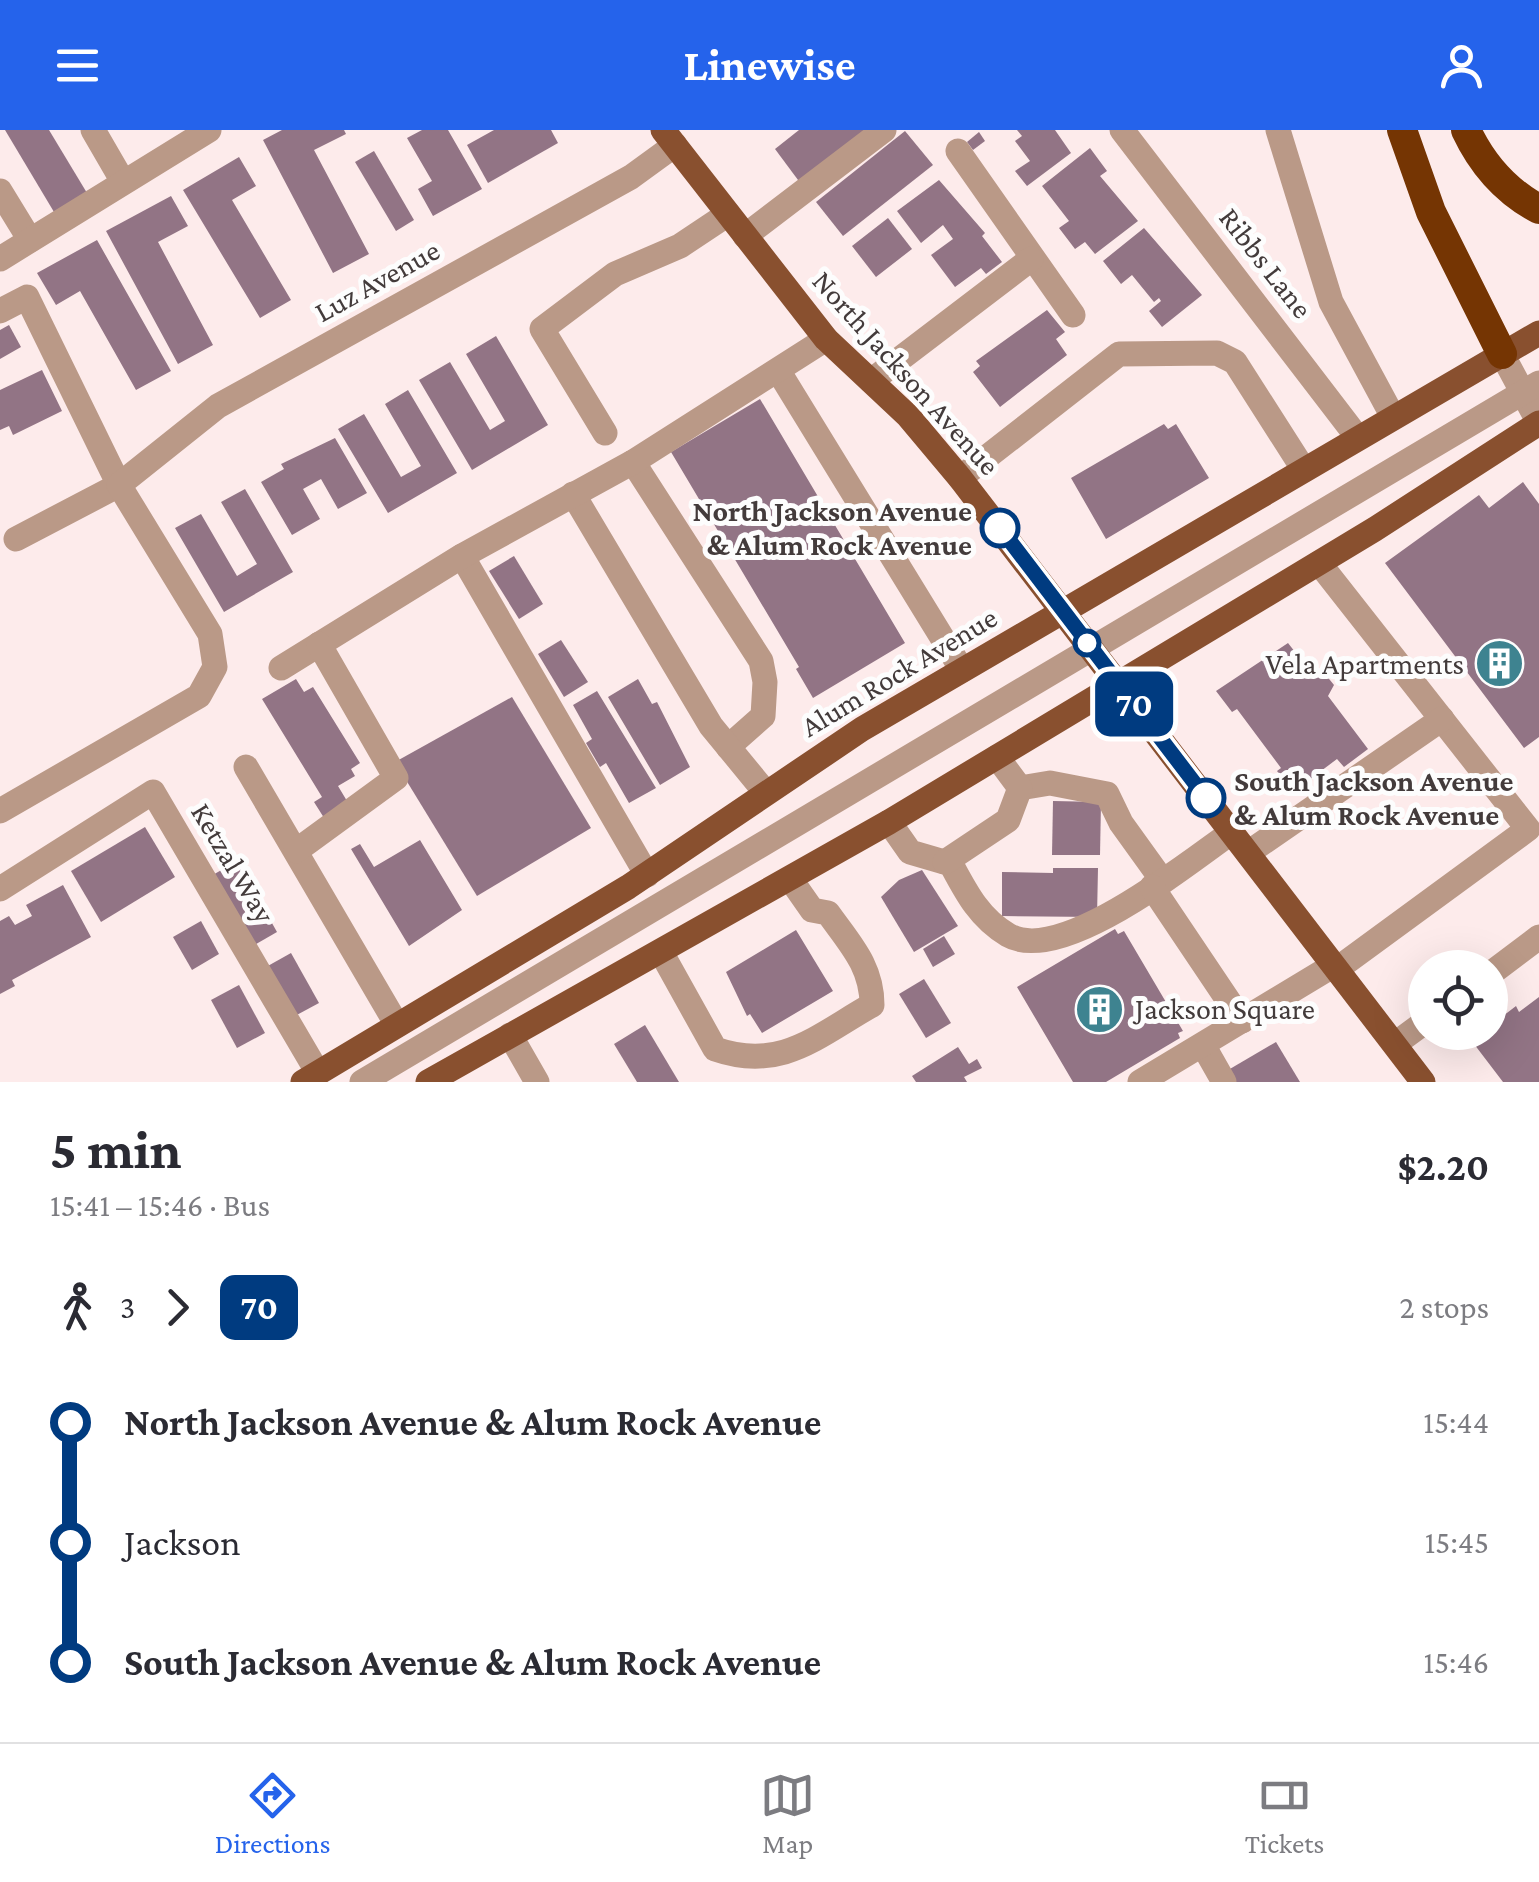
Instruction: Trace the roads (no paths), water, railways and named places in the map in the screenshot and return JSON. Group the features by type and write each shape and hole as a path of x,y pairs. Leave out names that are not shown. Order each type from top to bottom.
{"highway":[{"path":"1402,130 1431,212 1502,354"},
{"path":"1466,130 1478,156 1498,180 1539,209"}],"main road":[{"name":"North Jackson Avenue","path":"669,138 826,339 908,416 960,478 1423,1082"},
{"name":"Alum Rock Avenue","path":"310,1078 646,875 766,793 962,670 1539,333"},
{"path":"428,1082 890,822 1319,563 1539,423"}],"street":[{"path":"93,130 122,180"},
{"path":"0,259 122,180 172,140 209,130"},
{"path":"745,236 884,130"},
{"name":"Ribbs Lane","path":"1122,130 1358,438"},
{"path":"1278,130 1331,302 1393,417"},
{"name":"Luz Avenue","path":"16,539 119,485 218,406 631,177 669,138"},
{"path":"958,151 1073,315"},
{"path":"0,191 30,240"},
{"path":"605,434 542,329 616,274 680,246 728,214"},
{"path":"871,381 1031,259"},
{"path":"0,311 27,297 119,485 210,634 215,667 200,696 0,811"},
{"path":"281,668 462,556 633,462 826,339"},
{"path":"960,478 1119,354 1217,353 1234,362 1304,470"},
{"path":"1502,354 1531,388 1539,423"},
{"path":"778,372 962,670"},
{"path":"362,1082 1531,388"},
{"path":"633,462 761,661 765,682 763,716 728,746"},
{"path":"572,494 711,726 766,793"},
{"path":"462,556 646,875"},
{"path":"1140,1082 1336,967 1528,828 1319,563"},
{"path":"296,851 396,778 319,644"},
{"path":"1248,853 1442,719"},
{"path":"997,757 1020,788"},
{"path":"246,766 397,1025"},
{"path":"1020,788 1050,783 1107,794 1120,823 1242,1021"},
{"path":"944,862 1008,820 1020,788"},
{"name":"Ketzal Way","path":"0,889 153,792 310,1078"},
{"path":"890,822 910,852 951,864 974,906 1011,938 1046,938 1088,927 1232,832"},
{"path":"661,952 715,1049 745,1059 782,1055 872,1005 872,977 866,964 828,913 812,910 792,880"},
{"path":"1508,960 1539,937"},
{"path":"1395,1044 1408,1034"},
{"path":"510,1035 537,1082"},
{"path":"1203,1045 1224,1082"}],"place":[{"name":"North Jackson Avenue & Alum Rock Avenue","path":"1000,528"},
{"name":"Vela Apartments","path":"1499,664"},
{"name":"South Jackson Avenue & Alum Rock Avenue","path":"1206,798"},
{"name":"Jackson Square","path":"1100,1009"}]}
